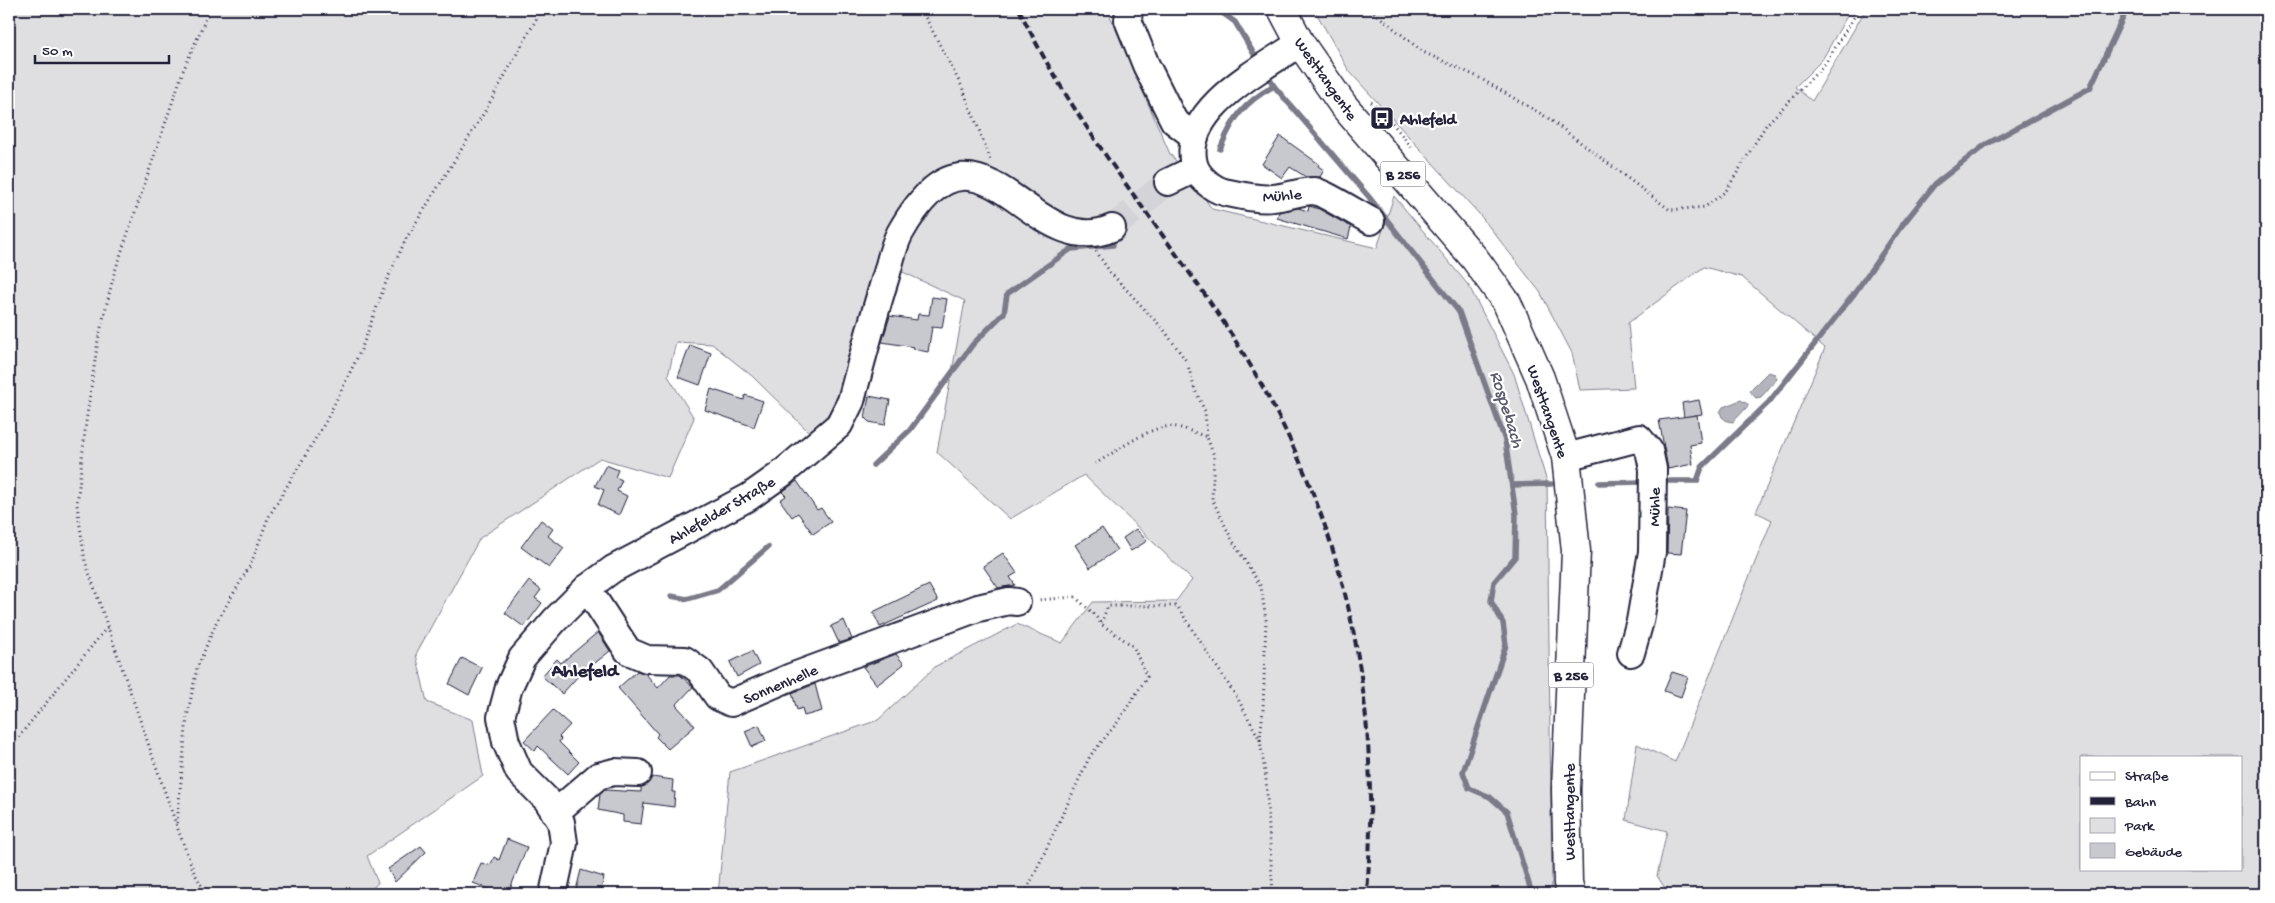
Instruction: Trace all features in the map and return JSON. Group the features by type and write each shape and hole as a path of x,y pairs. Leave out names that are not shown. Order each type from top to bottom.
{"main road":[{"name":"Westtangente","path":"1282,9 1300,42 1343,105 1475,259 1507,303 1540,378 1566,456 1576,551 1566,790 1568,883 1570,894"}],"street":[{"path":"1129,9 1128,20 1146,65 1174,121 1195,137"},
{"path":"1168,182 1195,169 1192,158 1195,137 1209,110 1242,81 1300,42"},
{"name":"Mühle","path":"1195,169 1208,183 1221,191 1270,199 1315,191 1371,221"},
{"name":"Ahlefelder Straße","path":"553,894 564,843 561,822 546,800 519,772 506,742 501,717 509,688 522,658 554,620 587,588 613,569 748,497 780,475 839,425 851,401 862,357 899,235 922,200 940,183 964,176 993,183 1066,231 1098,234 1112,228"},
{"name":"Mühle","path":"1566,456 1639,438 1649,450 1654,469 1652,552 1640,621 1632,653"},
{"name":"Sonnenhelle","path":"587,588 628,651 647,659 685,660 700,671 718,697 731,703 791,677 978,608 1008,601 1017,602"},
{"path":"555,813 598,776 614,772 638,774"}],"path":[{"path":"206,894 194,872 176,824 109,625 85,561 77,505 86,422 98,340 114,274 183,71 210,9"},
{"path":"176,824 189,709 198,668 216,624 251,564 268,518 326,421 357,359 386,282 406,239 485,111 542,9"},
{"path":"922,9 962,87 991,160 993,183"},
{"path":"1370,9 1423,52 1476,76 1548,118 1670,210 1705,207 1726,191 1766,125 1825,64 1859,9"},
{"path":"1366,98 1382,109 1416,156"},
{"path":"1084,234 1110,272 1164,330 1187,362 1195,390 1205,411 1206,437 1214,456 1212,499 1231,538 1261,587 1266,620 1264,710 1260,740 1266,779 1273,894"},
{"path":"1095,464 1134,440 1165,426 1186,430 1206,437"},
{"path":"1017,602 1075,597 1095,615 1101,624 1133,646 1147,677 1117,723 1090,756 1025,894"},
{"path":"1101,624 1108,606 1177,606 1238,699 1260,740"},
{"path":"9,749 109,625"}],"green space":[{"path":"9,9 1107,9 1170,154 1189,176 1212,209 1377,248 1394,196 1469,286 1514,374 1547,482 1552,894 718,894 730,772 878,720 936,666 1017,624 1062,643 1093,602 1176,601 1192,580 1084,475 1010,519 937,452 965,301 879,261 849,387 812,435 752,376 712,344 676,342 668,376 694,418 668,478 600,458 480,538 416,654 427,702 473,720 483,776 367,856 378,883 366,894 9,894"},
{"path":"1314,9 1851,9 1822,60 1795,87 1812,101 1866,9 2266,9 2266,894 1669,894 1657,876 1667,831 1626,820 1637,744 1675,762 1772,520 1756,512 1825,348 1742,277 1704,267 1628,323 1634,388 1580,390 1572,353 1540,292 1480,215 1349,71"}],"shaded area":[{"path":"1768,372 1775,374 1777,379 1761,397 1756,398 1749,391"},
{"path":"1741,400 1749,405 1733,422 1727,421 1722,417 1720,412 1723,407"}],"building":[{"path":"1280,136 1319,164 1318,166 1324,170 1320,177 1306,177 1290,167 1282,178 1262,164"},
{"path":"1309,206 1319,209 1351,227 1348,239 1277,218 1279,212 1298,208 1308,211"},
{"path":"932,297 947,299 942,328 932,327 928,352 913,349 914,347 882,342 890,316 917,320 918,314 929,315"},
{"path":"690,345 711,353 700,385 678,377"},
{"path":"711,389 744,400 745,395 763,401 754,427 705,410"},
{"path":"869,396 890,400 885,425 869,422 865,418"},
{"path":"1699,400 1702,414 1684,417 1682,403"},
{"path":"1697,415 1701,443 1690,445 1693,464 1668,469 1659,420"},
{"path":"606,465 618,470 615,477 622,480 617,491 627,496 619,515 598,505 604,490 595,486"},
{"path":"797,481 817,510 821,508 831,522 813,534 798,513 792,517 780,500 786,496 782,492"},
{"path":"1668,509 1686,511 1681,554 1667,553"},
{"path":"541,520 553,529 548,536 564,548 549,568 521,547"},
{"path":"1102,528 1117,550 1090,568 1075,545"},
{"path":"1136,529 1147,541 1131,551 1123,538"},
{"path":"1003,553 1017,573 1010,577 1015,585 998,588 983,566"},
{"path":"529,581 541,590 535,598 542,603 524,627 505,613"},
{"path":"929,585 938,601 880,627 873,612"},
{"path":"844,620 852,639 839,643 831,626"},
{"path":"598,632 610,651 590,667 588,665 562,694 542,676 557,659 561,663"},
{"path":"752,651 759,665 737,677 730,662"},
{"path":"896,654 904,664 877,685 863,667"},
{"path":"462,658 482,668 469,695 449,684"},
{"path":"637,671 646,674 658,688 670,675 680,675 693,687 676,705 695,726 668,749 656,737 658,734 618,688"},
{"path":"1672,672 1688,677 1681,697 1664,691"},
{"path":"815,684 822,711 804,716 802,708 797,710 792,693"},
{"path":"553,710 570,725 559,737 561,739 559,742 579,762 568,774 538,746 535,751 524,741"},
{"path":"759,725 766,741 752,747 745,731"},
{"path":"652,777 673,780 672,792 675,792 674,807 644,803 641,824 623,822 623,815 598,810 600,794 605,790 641,792 641,787 645,786"},
{"path":"507,839 527,847 508,894 473,883 481,863 491,864 494,857 499,860"},
{"path":"421,846 426,852 395,882 388,869"},
{"path":"581,870 604,877 600,894 575,894"}],"waterway":[{"name":"Rospebach","path":"1217,9 1235,22 1258,61"},
{"path":"1664,481 1697,481 1702,467 1769,402 1854,294 1900,228 1935,184 1985,145 2090,88 2127,9"},
{"name":"Rospebach","path":"1266,73 1274,86 1369,197 1459,312 1505,440 1516,514 1515,557 1494,582 1491,601 1503,623 1506,645 1463,772 1469,788 1490,797 1507,812 1532,894"},
{"path":"1220,149 1240,112 1263,92 1274,86"},
{"path":"873,465 910,430 973,344 1004,313 1007,294 1071,249 1113,245"},
{"path":"1599,483 1642,482"},
{"path":"1512,485 1551,484"},
{"path":"671,596 687,599 718,590 768,547"}],"tunnel":[{"path":"1112,228 1168,182"}],"railway":[{"path":"1019,9 1039,49 1085,125 1214,308 1257,377 1293,446 1322,516 1343,588 1359,660 1367,736 1370,813 1367,894"}],"place":[{"name":"Ahlefeld","path":"1382,118"}],"district":[{"name":"Ahlefeld","path":"585,669"}]}
